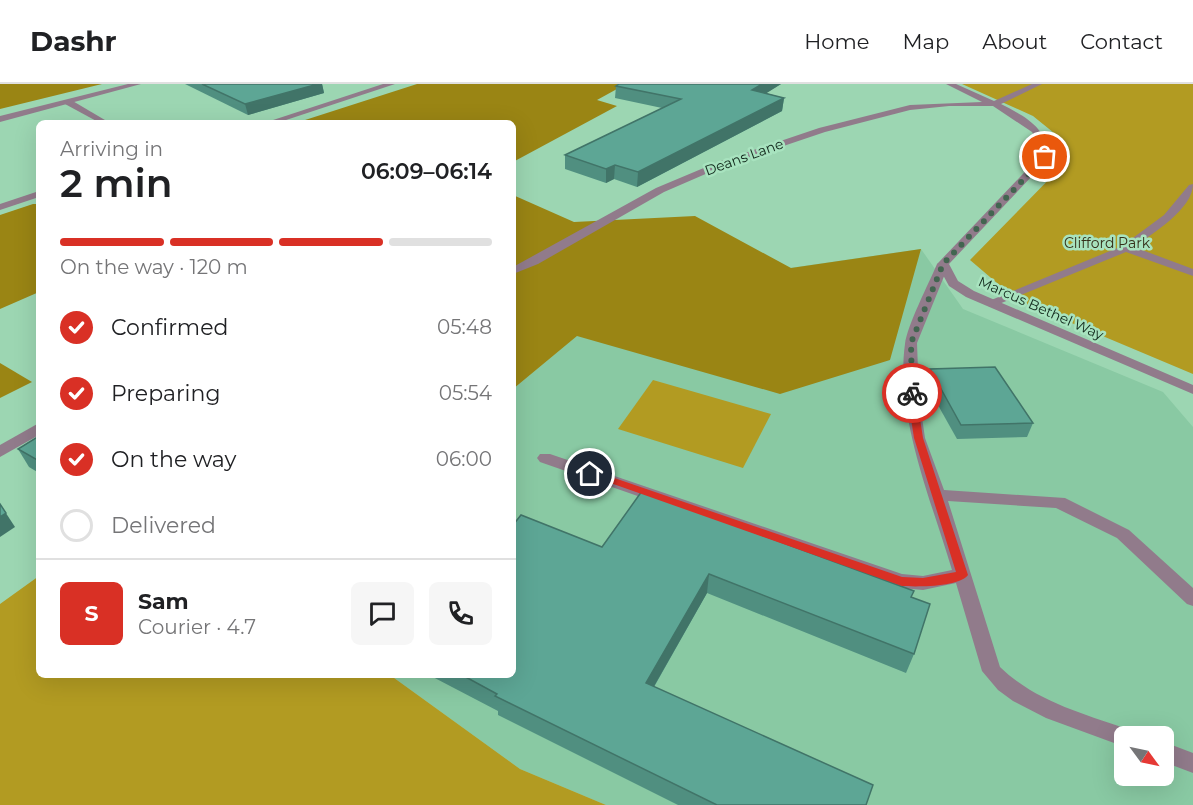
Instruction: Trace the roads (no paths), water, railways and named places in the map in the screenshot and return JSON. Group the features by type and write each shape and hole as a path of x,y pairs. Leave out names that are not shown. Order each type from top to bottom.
{"street":[{"path":"0,119 137,84"},
{"path":"277,120 391,84"},
{"path":"951,84 994,104 1029,125 1043,140 1045,157 943,264 911,343 912,397 918,438 939,495 992,671 1005,687 1024,699 1114,734"},
{"path":"994,104 1038,84"},
{"path":"68,102 101,120"},
{"name":"Deans Lane","path":"516,270 534,262 660,190 731,160 822,130 910,108 949,104 994,104"},
{"path":"990,303 1126,248 1168,217 1193,187"},
{"path":"0,207 36,195"},
{"path":"1126,248 1193,273"},
{"name":"Marcus Bethel Way","path":"943,264 953,283 990,303 1193,390"},
{"path":"0,452 36,430"},
{"path":"545,458 902,581 923,583 963,575"},
{"path":"939,495 1059,502 1123,534 1193,599"},
{"path":"1174,756 1193,763"}],"park label":[{"name":"Clifford Park","path":"1107,243"}]}
